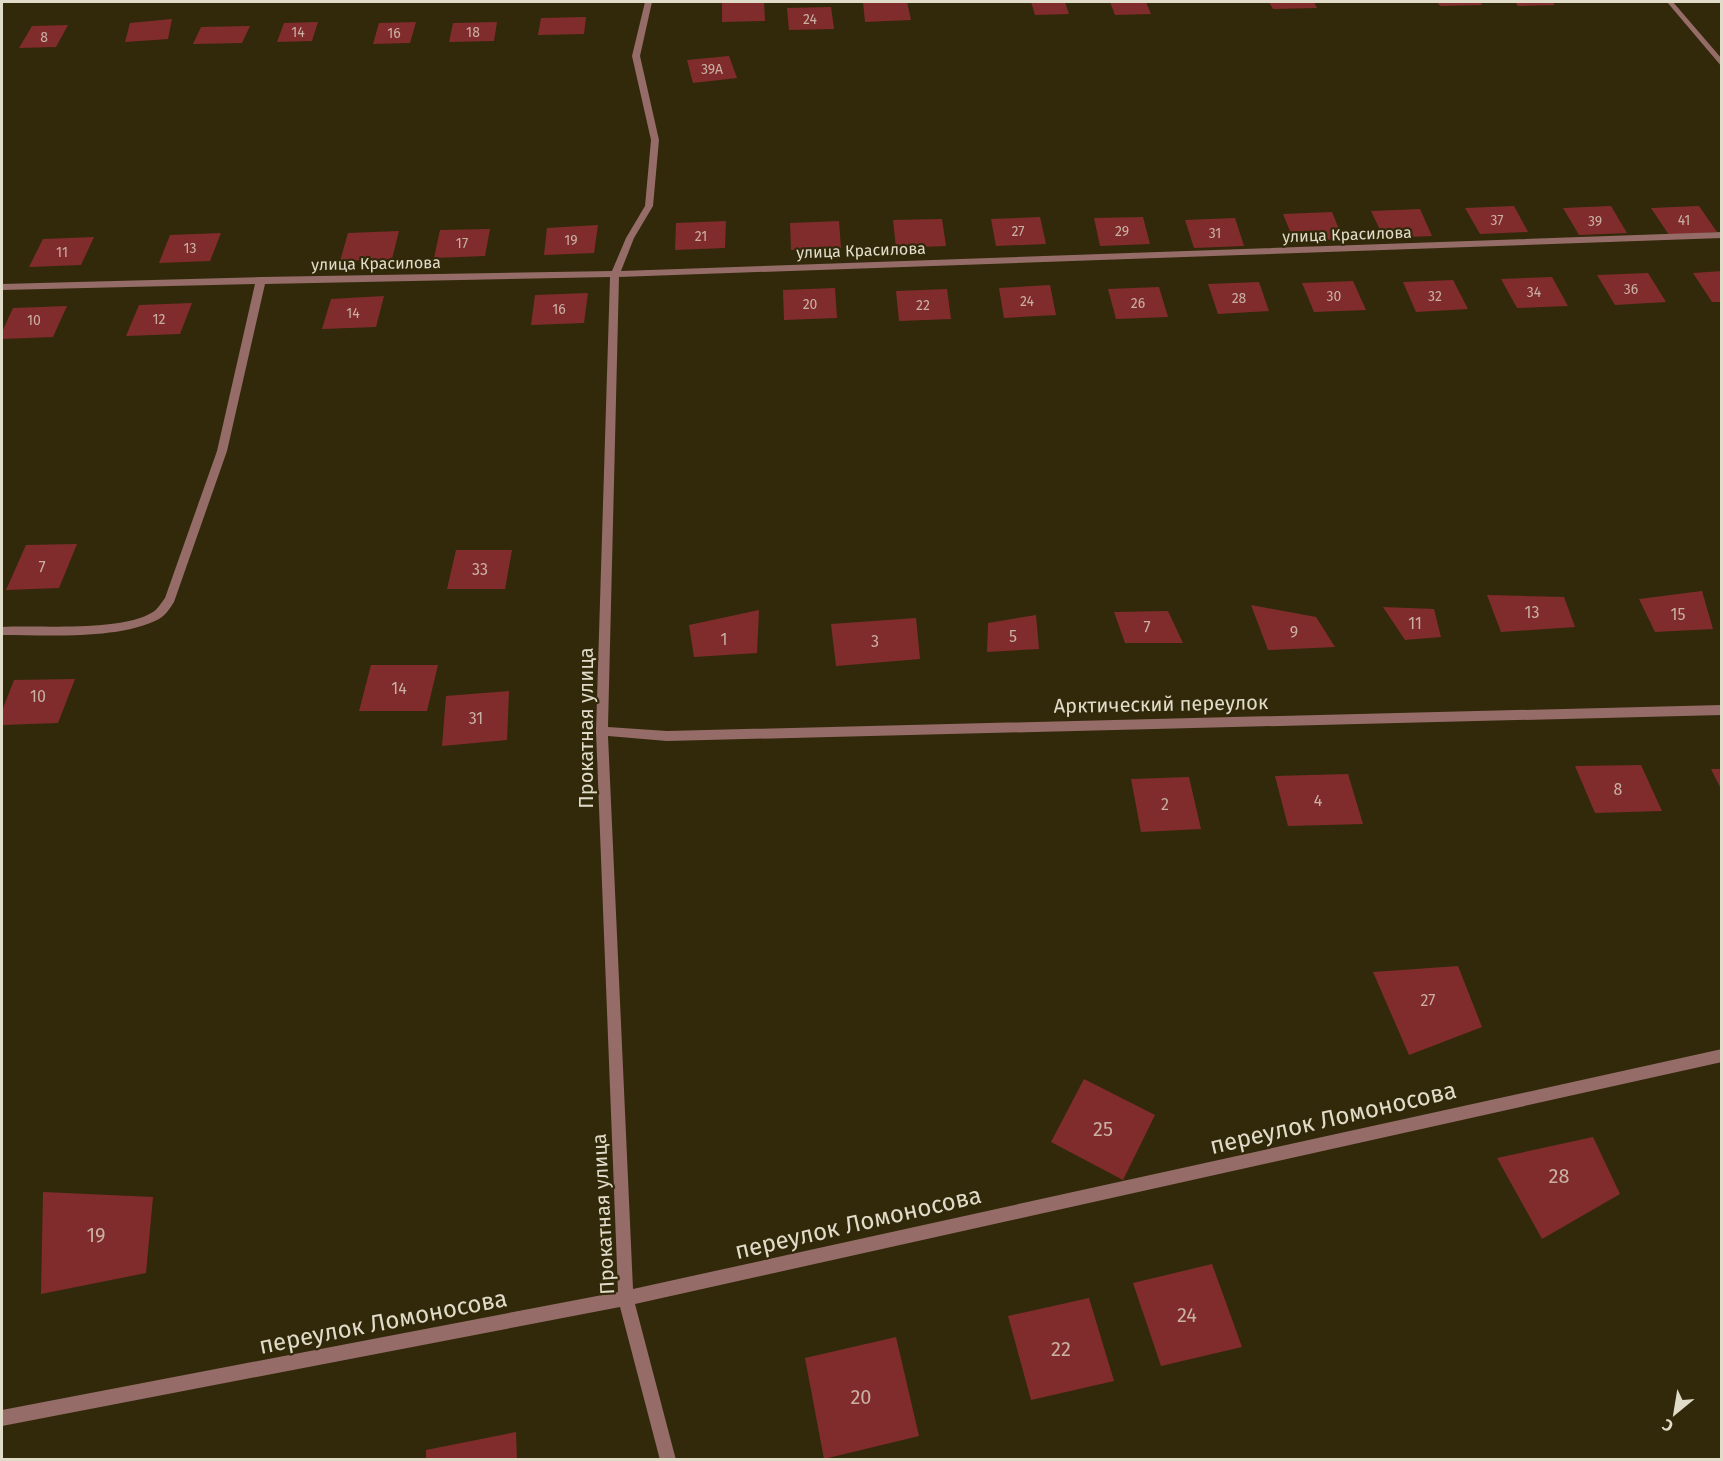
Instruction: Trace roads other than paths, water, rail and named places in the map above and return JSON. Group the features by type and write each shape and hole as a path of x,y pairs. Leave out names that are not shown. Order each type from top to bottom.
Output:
{"street":[{"name":"Прокатная улица","path":"648,2 636,56 655,140 649,206 630,238 615,274 602,731 626,1298 668,1460"},
{"path":"1670,2 1722,65"},
{"name":"улица Красилова","path":"2,287 615,274 1722,235"},
{"path":"2,631 134,624 156,616 170,599 222,451 261,280"},
{"name":"Арктический переулок","path":"602,731 667,736 1722,710"},
{"name":"переулок Ломоносова","path":"2,1418 626,1298 1722,1055"}]}
